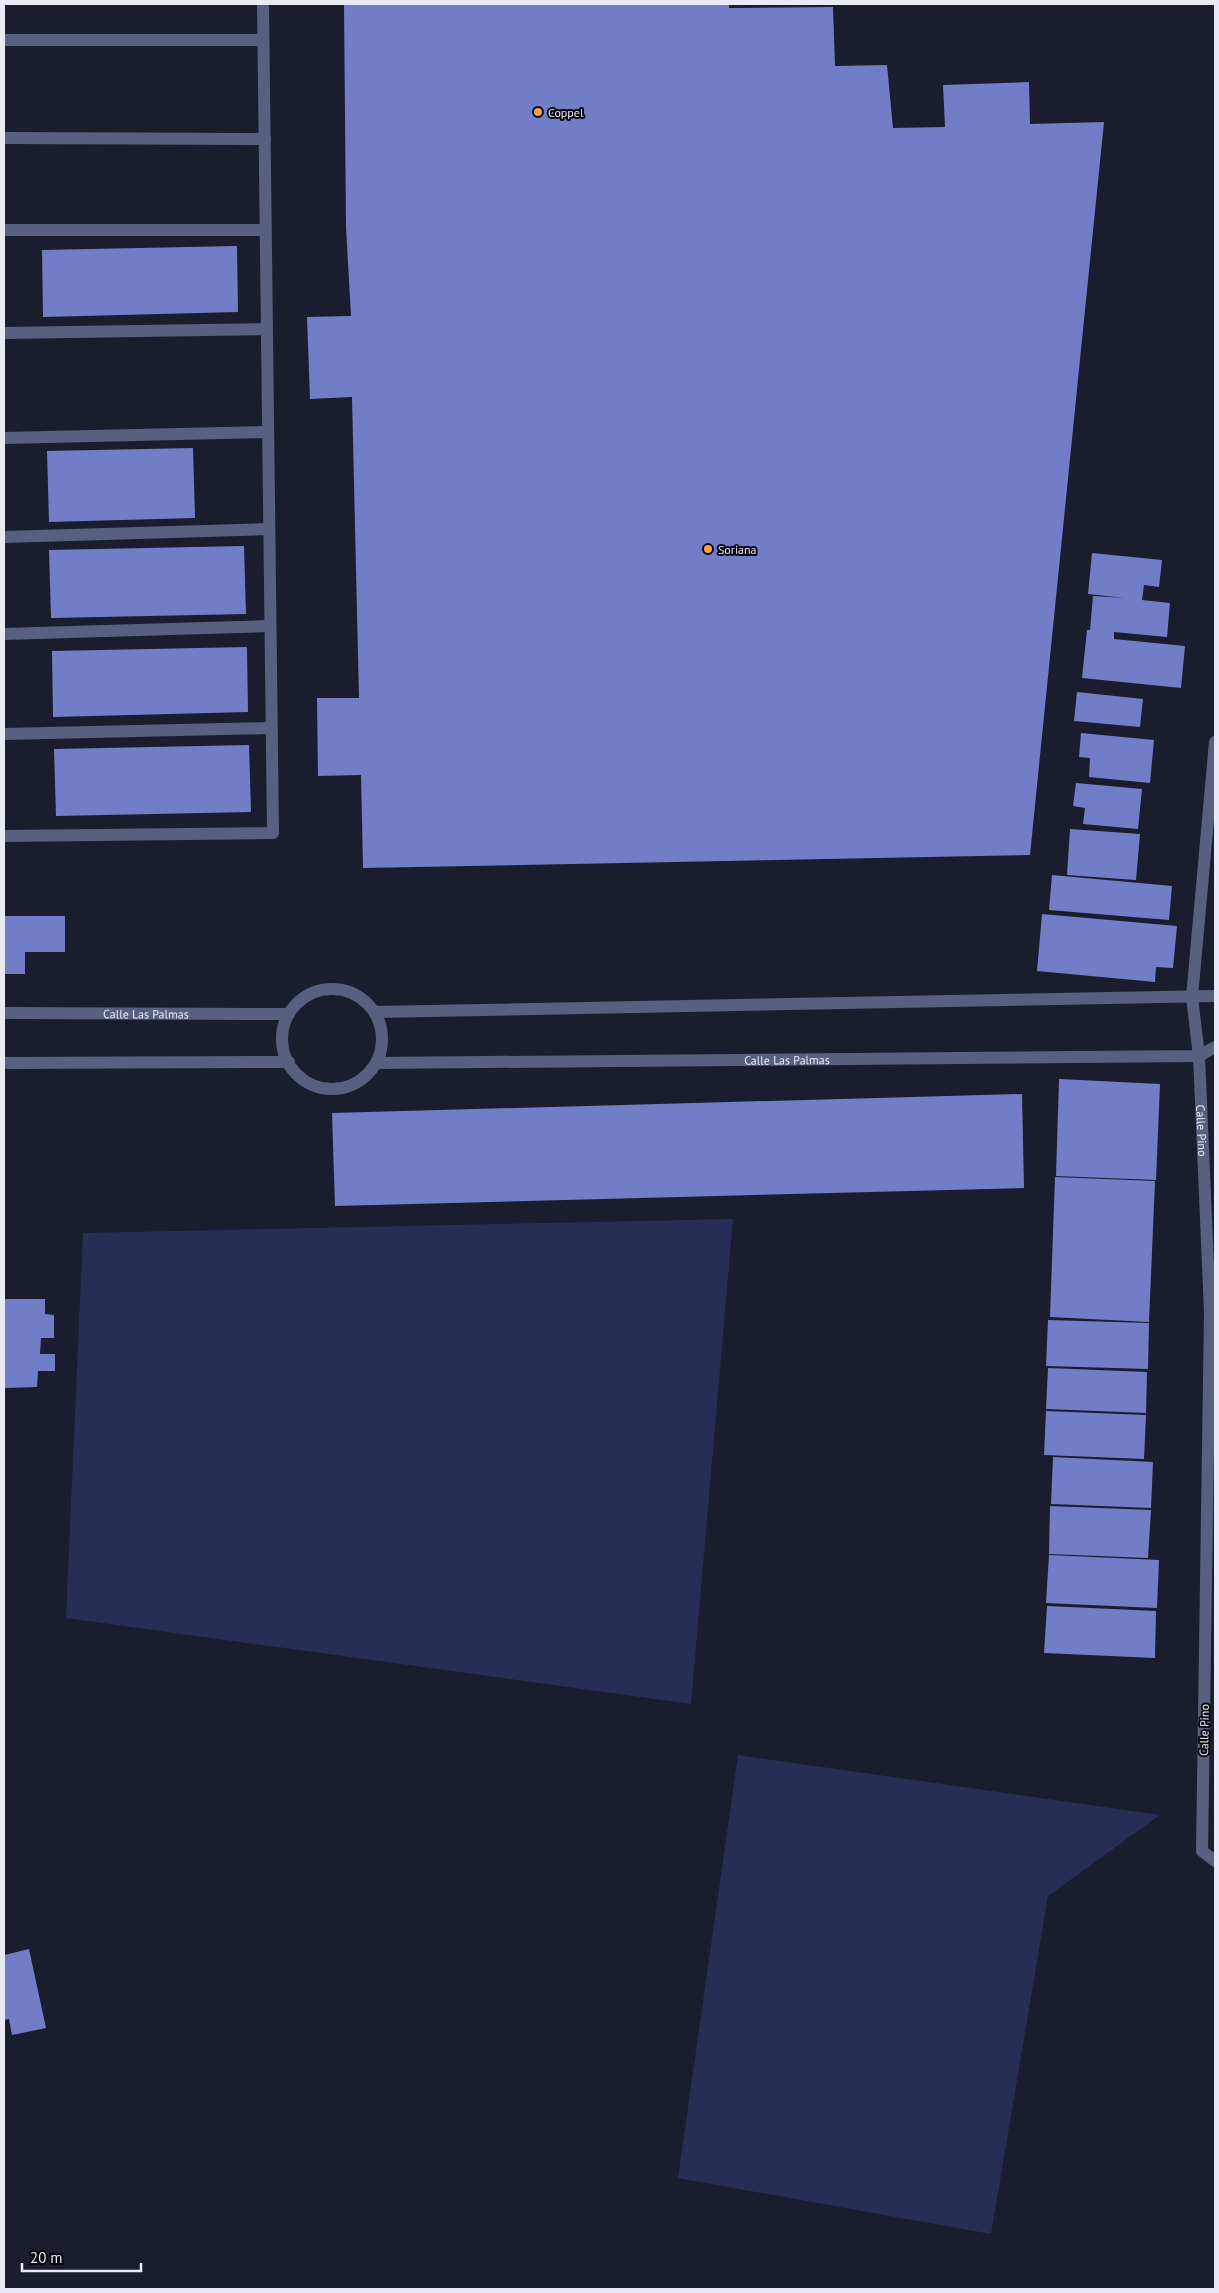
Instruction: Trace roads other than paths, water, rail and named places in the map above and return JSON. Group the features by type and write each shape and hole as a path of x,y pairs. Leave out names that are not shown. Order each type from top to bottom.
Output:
{"street":[{"path":"4,836 273,833 263,4"},
{"path":"4,40 263,40"},
{"path":"4,138 264,139"},
{"path":"4,230 266,230"},
{"path":"4,333 267,330"},
{"path":"4,438 268,432"},
{"path":"4,537 269,530"},
{"path":"4,634 270,626"},
{"path":"4,734 272,728"},
{"name":"Calle Pino","path":"1215,742 1192,997 1200,1056 1212,1312 1210,1584 1202,1851 1215,1861"},
{"path":"332,989 352,993 374,1012 380,1024 382,1037 376,1063 366,1075 354,1084 324,1088 303,1079 289,1062 284,1049 283,1034 290,1014 304,998 317,991 332,989"},
{"path":"374,1012 1215,996"},
{"name":"Calle Las Palmas","path":"4,1012 290,1014"},
{"path":"1200,1056 1215,1047"},
{"name":"Calle Las Palmas","path":"376,1063 1200,1056"},
{"path":"4,1063 289,1062"}],"place":[{"name":"Coppel","path":"538,112"},
{"name":"Soriana","path":"708,549"}]}
